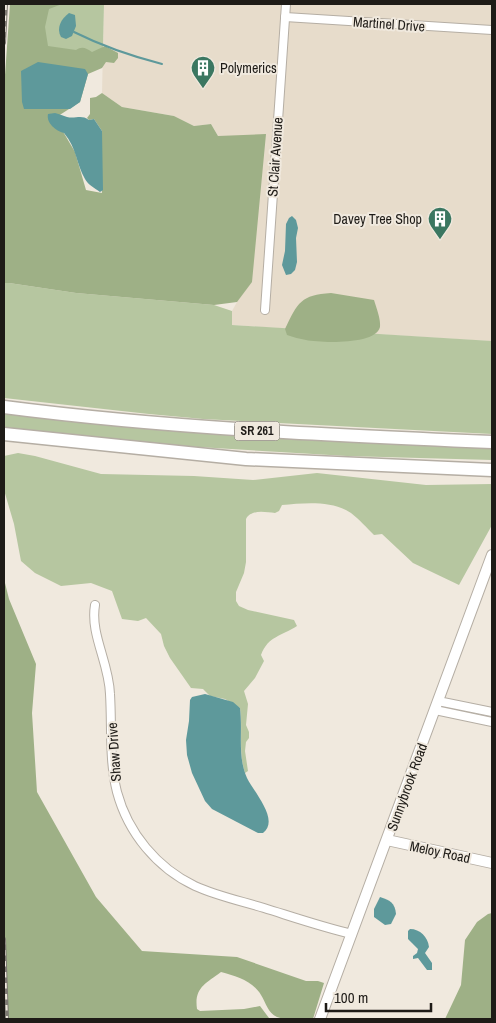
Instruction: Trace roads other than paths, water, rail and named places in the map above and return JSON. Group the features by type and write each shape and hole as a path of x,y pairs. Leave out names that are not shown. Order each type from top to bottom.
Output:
{"main road":[{"name":"SR 261","path":"4,407 214,429 492,442"},
{"name":"SR 261","path":"4,434 246,459 492,470"}],"street":[{"name":"St Clair Avenue","path":"265,310 286,4"},
{"name":"Martinel Drive","path":"285,17 492,30"},
{"name":"Sunnybrook Road","path":"320,1019 492,555"},
{"name":"Shaw Drive","path":"95,605 94,626 105,661 110,686 115,782 125,813 144,846 174,874 196,886 352,934"},
{"path":"436,705 492,712"},
{"path":"436,705 492,722"},
{"name":"Meloy Road","path":"387,840 492,863"}],"water":[{"path":"69,13 75,15 76,26 72,36 66,39 61,37 59,27"},
{"path":"38,62 85,69 88,74 80,102 70,109 24,109 21,71"},
{"path":"55,113 67,117 94,119 102,131 103,190 100,192 85,179 74,150 64,133 50,123 48,114"},
{"path":"292,216 296,220 298,228 296,238 297,262 295,270 291,274 286,275 282,265 285,251 286,224"},
{"path":"205,694 233,702 240,708 241,752 244,770 264,806 269,821 263,833 258,833 212,809 205,801 192,773 187,755 186,740 190,700 192,697"},
{"path":"380,897 389,901 394,907 396,914 391,924 385,925 374,917 374,909"},
{"path":"410,929 420,932 427,940 429,947 425,953 432,963 432,970 427,970 418,958 413,959 418,949 408,939 408,931"}],"waterway":[{"path":"74,32 95,42 162,64"}],"railway":[{"path":"4,43 6,4"},
{"path":"4,939 7,1019"}],"place":[{"name":"Polymerics","path":"203,89"},
{"name":"Davey Tree Shop","path":"440,240"}]}
